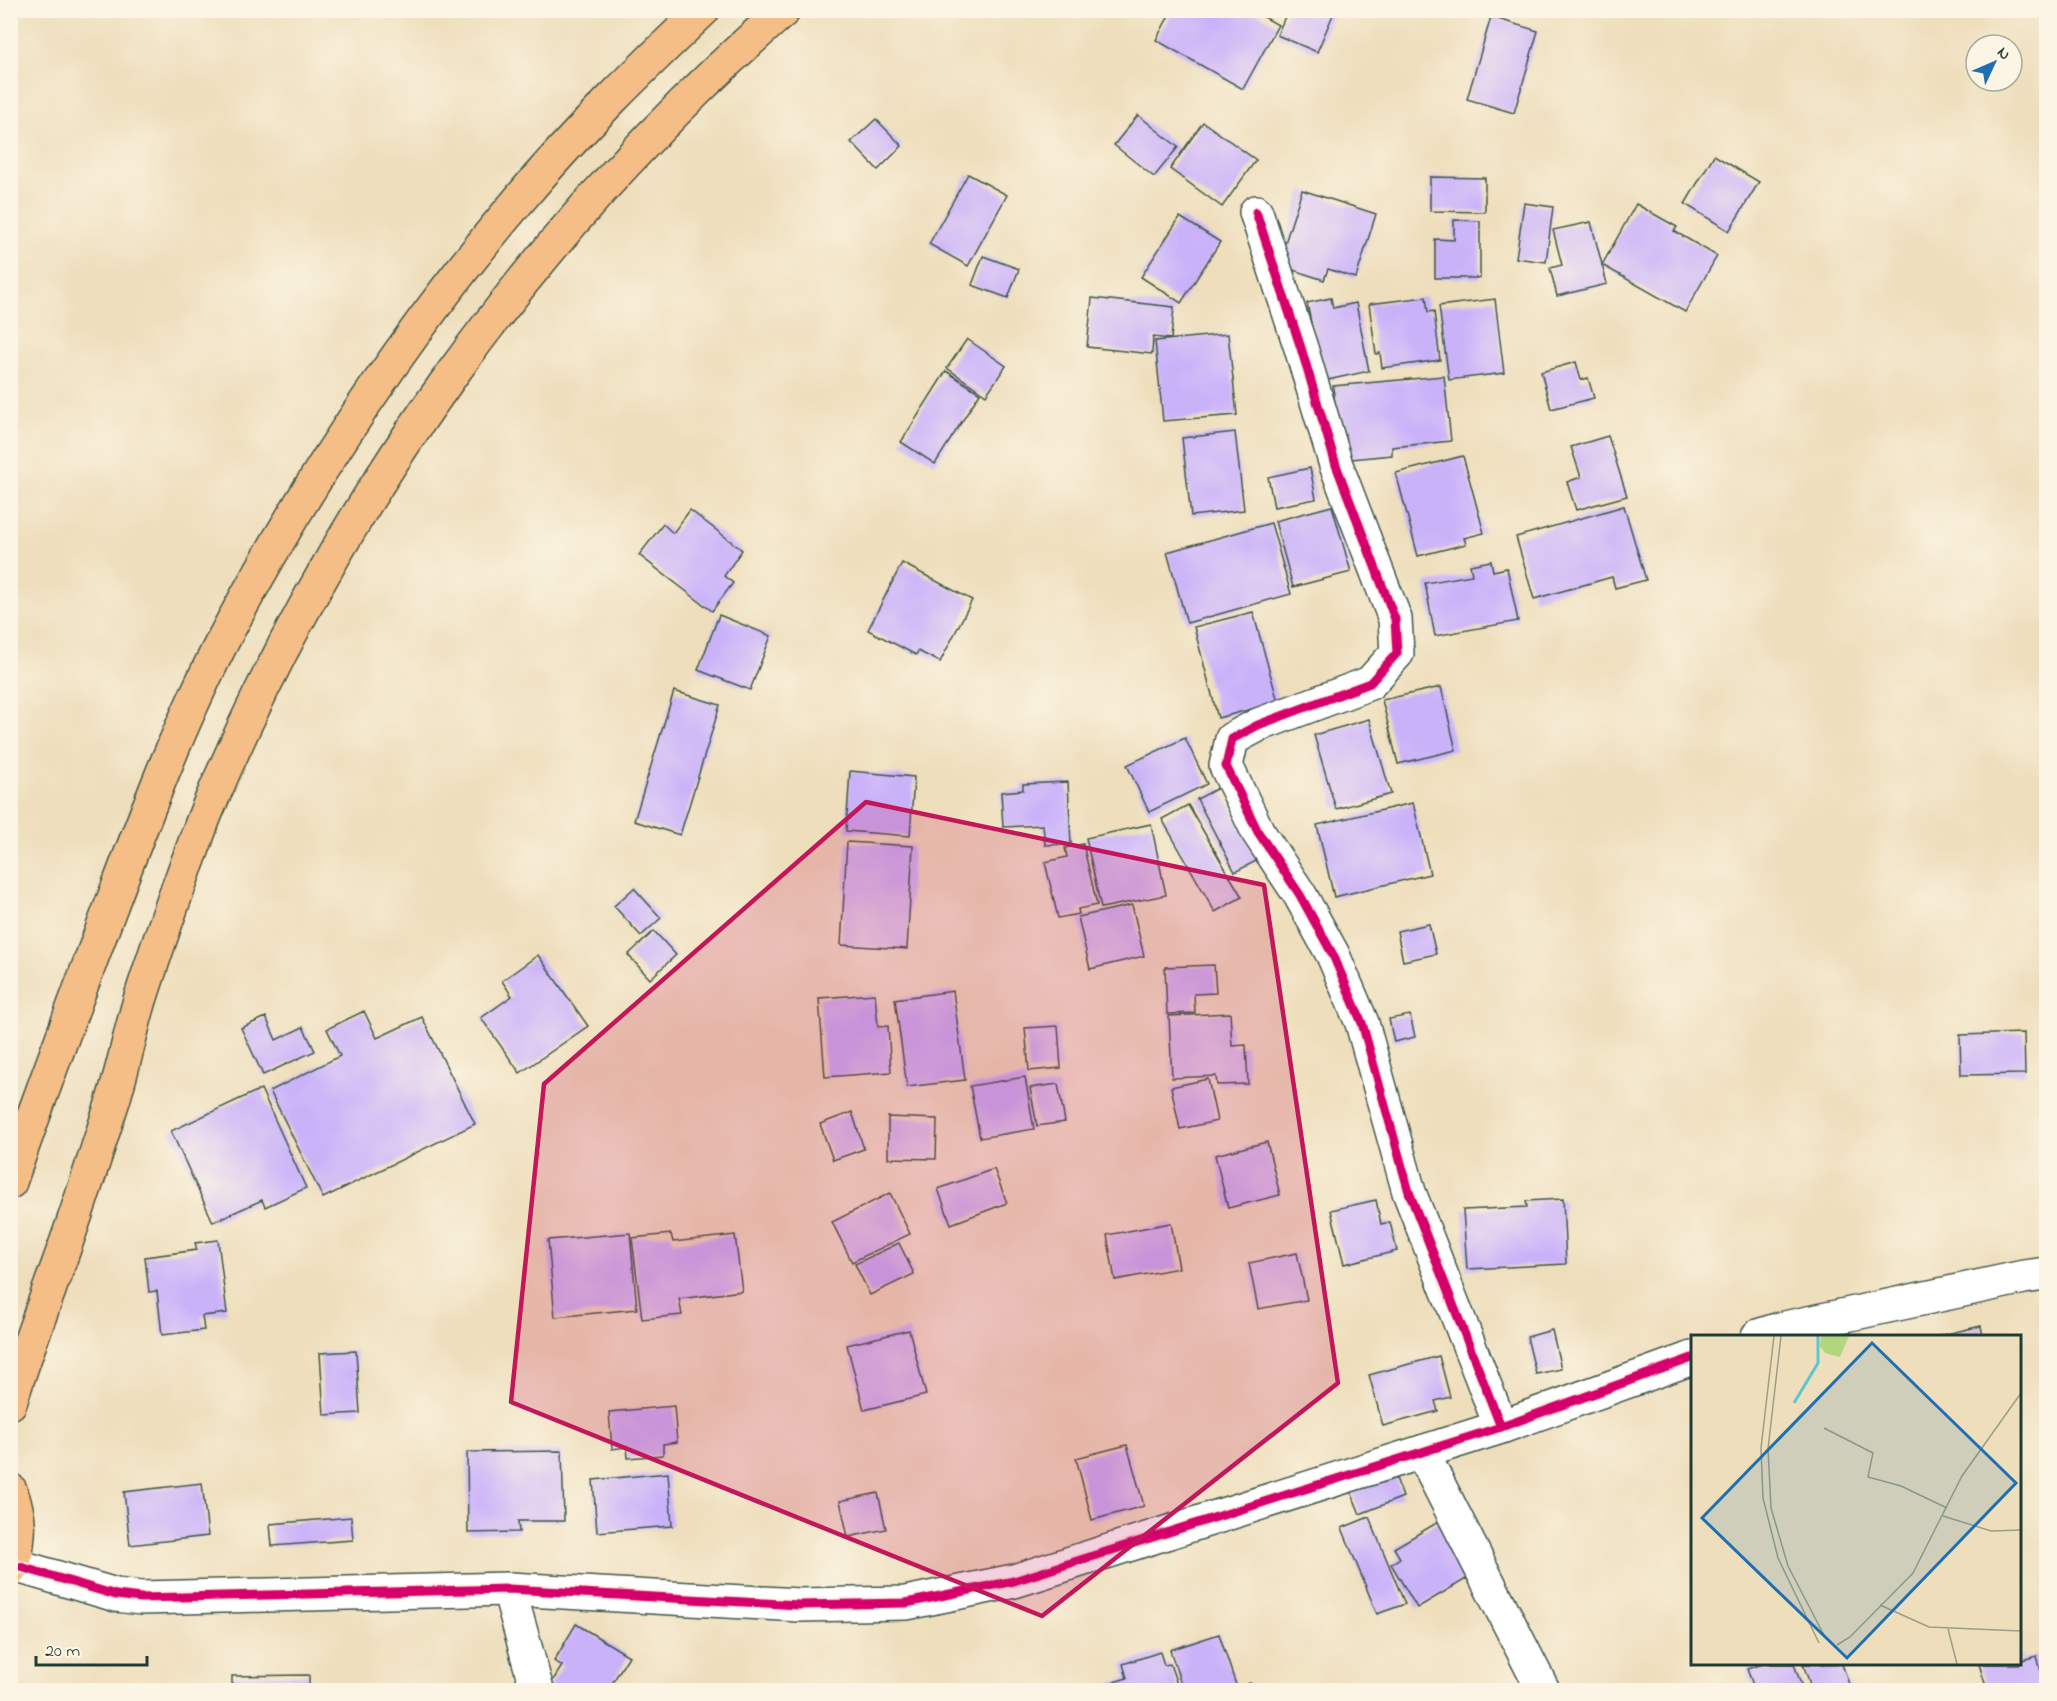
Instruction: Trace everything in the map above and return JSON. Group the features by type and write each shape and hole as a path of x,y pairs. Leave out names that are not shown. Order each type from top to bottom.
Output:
{"main road":[{"path":"10,1182 59,1045 169,758 231,624 267,560 342,437 479,248 571,141 703,10"},
{"path":"10,1403 23,1359 62,1255 114,1100 139,1003 160,938 202,823 271,671 312,592 379,482 461,362 549,249 595,194 666,119 784,10"},
{"path":"10,1490 17,1508 20,1532 12,1567"}],"street":[{"path":"1256,212 1301,348 1336,465 1395,619 1397,653 1370,683 1258,725 1232,739 1226,766 1258,832 1300,895 1333,955 1362,1023 1409,1192 1501,1427"},
{"path":"1762,1335 2046,1274"},
{"path":"12,1567 116,1595 141,1598 509,1589 799,1605 906,1603 1014,1581 1501,1427 1691,1358"},
{"path":"1422,1452 1543,1690"},
{"path":"509,1589 537,1690"}],"highlighted area":[{"path":"866,802 1264,885 1338,1383 1042,1616 511,1402 544,1084"}],"building":[{"path":"1172,10 1252,10 1278,25 1243,89 1156,40"},
{"path":"1288,10 1335,10 1317,52 1277,35"},
{"path":"1491,17 1538,31 1514,113 1467,99"},
{"path":"1138,115 1178,147 1154,177 1114,145"},
{"path":"876,119 902,146 878,170 851,142"},
{"path":"1203,122 1256,160 1222,207 1170,169"},
{"path":"1714,155 1759,182 1729,231 1685,204"},
{"path":"968,174 1007,195 968,266 929,244"},
{"path":"1430,177 1485,178 1485,212 1430,211"},
{"path":"1302,190 1376,214 1356,278 1328,269 1324,280 1278,265"},
{"path":"1524,203 1553,207 1546,262 1516,258"},
{"path":"1636,204 1677,227 1674,231 1717,256 1685,312 1602,265"},
{"path":"1180,217 1220,242 1181,303 1141,277"},
{"path":"1454,220 1480,221 1480,278 1435,278 1435,239 1454,240"},
{"path":"1591,222 1607,284 1557,296 1550,268 1562,265 1553,230"},
{"path":"983,256 1019,269 1008,298 972,285"},
{"path":"1426,297 1428,312 1434,311 1440,360 1382,368 1380,353 1376,354 1369,304"},
{"path":"1092,298 1174,307 1171,339 1153,337 1152,354 1087,347"},
{"path":"1331,298 1333,308 1356,303 1369,371 1323,381 1307,303"},
{"path":"1495,299 1504,373 1449,380 1439,306"},
{"path":"1228,334 1237,415 1163,421 1155,341"},
{"path":"967,339 1006,366 986,395 947,368"},
{"path":"1576,362 1581,380 1588,378 1594,398 1551,409 1541,372"},
{"path":"946,371 980,393 935,464 901,442"},
{"path":"1444,376 1451,441 1392,447 1392,455 1341,460 1333,386"},
{"path":"1235,432 1244,510 1191,516 1182,438"},
{"path":"1608,436 1627,496 1576,510 1567,482 1581,477 1571,447"},
{"path":"1463,456 1484,533 1464,538 1466,544 1418,556 1396,473"},
{"path":"1310,468 1316,499 1274,507 1268,477"},
{"path":"1332,506 1351,572 1293,587 1275,521"},
{"path":"1624,506 1646,580 1615,588 1612,577 1534,599 1516,537"},
{"path":"690,510 742,550 724,576 733,583 712,611 639,555 663,524 673,533"},
{"path":"1271,523 1291,594 1187,623 1167,552"},
{"path":"1491,561 1493,571 1507,568 1518,621 1435,636 1425,583 1472,575 1470,565"},
{"path":"902,563 972,600 940,662 918,651 916,655 868,630"},
{"path":"1253,612 1278,702 1218,718 1194,627"},
{"path":"719,615 771,636 750,690 698,670"},
{"path":"1441,687 1456,750 1398,764 1382,700"},
{"path":"674,691 720,705 680,835 634,821"},
{"path":"1369,719 1391,794 1336,809 1314,735"},
{"path":"1185,738 1207,784 1149,812 1127,765"},
{"path":"850,771 914,777 910,836 846,831"},
{"path":"1068,782 1071,844 1045,845 1043,825 1003,827 1001,792 1023,790 1023,784"},
{"path":"1220,787 1258,860 1235,872 1197,799"},
{"path":"1413,803 1430,874 1334,897 1317,825"},
{"path":"1188,805 1242,897 1215,912 1162,819"},
{"path":"1151,824 1166,895 1101,908 1086,838"},
{"path":"847,842 913,846 907,949 841,945"},
{"path":"1083,844 1097,905 1078,909 1079,914 1058,918 1045,862 1067,857 1065,848"},
{"path":"634,888 661,918 641,936 614,906"},
{"path":"1132,905 1144,956 1090,969 1078,917"},
{"path":"1429,924 1436,954 1403,961 1397,931"},
{"path":"654,931 676,955 650,979 628,955"},
{"path":"538,955 588,1026 520,1073 481,1018 512,996 502,981"},
{"path":"1214,965 1216,993 1194,994 1195,1013 1167,1014 1165,967"},
{"path":"953,991 965,1080 907,1087 895,999"},
{"path":"875,994 878,1027 888,1026 891,1072 825,1077 819,998"},
{"path":"364,1011 377,1038 422,1017 475,1124 323,1198 270,1091 340,1056 327,1029"},
{"path":"1230,1013 1232,1046 1246,1045 1248,1084 1217,1085 1216,1076 1172,1078 1169,1016"},
{"path":"1410,1015 1415,1037 1394,1042 1389,1019"},
{"path":"266,1017 276,1040 303,1027 315,1051 263,1075 241,1028"},
{"path":"1058,1026 1061,1068 1029,1071 1025,1028"},
{"path":"2024,1033 2025,1074 1961,1075 1960,1035"},
{"path":"1025,1077 1034,1129 980,1138 970,1086"},
{"path":"1208,1079 1217,1121 1180,1129 1171,1087"},
{"path":"1058,1084 1065,1122 1037,1126 1030,1088"},
{"path":"261,1089 306,1188 265,1207 262,1200 213,1222 171,1131"},
{"path":"852,1112 864,1149 833,1160 820,1124"},
{"path":"888,1117 937,1119 936,1159 888,1158"},
{"path":"1267,1142 1280,1195 1228,1208 1215,1155"},
{"path":"994,1169 1007,1203 951,1224 938,1189"},
{"path":"890,1193 910,1234 852,1262 832,1222"},
{"path":"1563,1199 1566,1264 1467,1269 1463,1210 1527,1207 1526,1201"},
{"path":"1376,1200 1381,1224 1390,1222 1397,1251 1344,1264 1331,1210"},
{"path":"1171,1223 1179,1268 1115,1280 1107,1235"},
{"path":"630,1233 637,1309 555,1317 548,1240"},
{"path":"671,1234 673,1242 735,1235 742,1291 679,1299 682,1315 642,1319 632,1238"},
{"path":"218,1240 227,1313 202,1316 204,1330 162,1335 157,1291 149,1292 145,1257 197,1250 195,1243"},
{"path":"899,1243 914,1274 870,1295 855,1264"},
{"path":"1297,1253 1307,1300 1258,1309 1249,1263"},
{"path":"1981,1326 1983,1335 1942,1335"},
{"path":"909,1330 926,1395 864,1410 847,1345"},
{"path":"1552,1330 1561,1369 1536,1374 1527,1337"},
{"path":"356,1351 360,1413 324,1415 320,1353"},
{"path":"1439,1356 1450,1397 1435,1401 1438,1411 1383,1426 1369,1375"},
{"path":"674,1406 677,1442 663,1444 663,1455 628,1458 627,1447 612,1449 609,1412"},
{"path":"1127,1445 1144,1506 1092,1520 1076,1458"},
{"path":"562,1451 564,1521 518,1521 519,1532 468,1533 467,1452"},
{"path":"1393,1470 1403,1497 1360,1514 1349,1487"},
{"path":"668,1473 672,1526 597,1532 593,1480"},
{"path":"202,1483 208,1536 130,1545 124,1492"},
{"path":"878,1493 886,1529 848,1537 840,1501"},
{"path":"351,1517 353,1540 272,1546 270,1524"},
{"path":"1369,1517 1405,1604 1377,1614 1342,1528"},
{"path":"1445,1518 1478,1572 1417,1608 1391,1564 1400,1558 1394,1548"},
{"path":"576,1624 629,1656 608,1690 547,1690 562,1666 554,1661"},
{"path":"1219,1634 1237,1688 1250,1683 1253,1690 1183,1690 1170,1650"},
{"path":"1160,1652 1164,1665 1170,1664 1179,1690 1091,1690 1127,1678 1123,1664"},
{"path":"2021,1656 2022,1660 2037,1656 2046,1690 1987,1690 1979,1665 2021,1665"},
{"path":"1760,1665 1794,1665 1803,1690 1755,1690 1747,1669"},
{"path":"1803,1665 1842,1665 1851,1690 1812,1690"},
{"path":"309,1675 309,1690 232,1690 232,1676"}],"cycle path":[{"path":"1256,212 1301,348 1336,465 1395,619 1397,653 1370,683 1258,725 1232,739 1226,766 1258,832 1300,895 1333,955 1362,1023 1409,1192 1501,1427"},
{"path":"14,1565 116,1595 141,1598 509,1589 799,1605 906,1603 1014,1581 1501,1427 1691,1358"}]}
